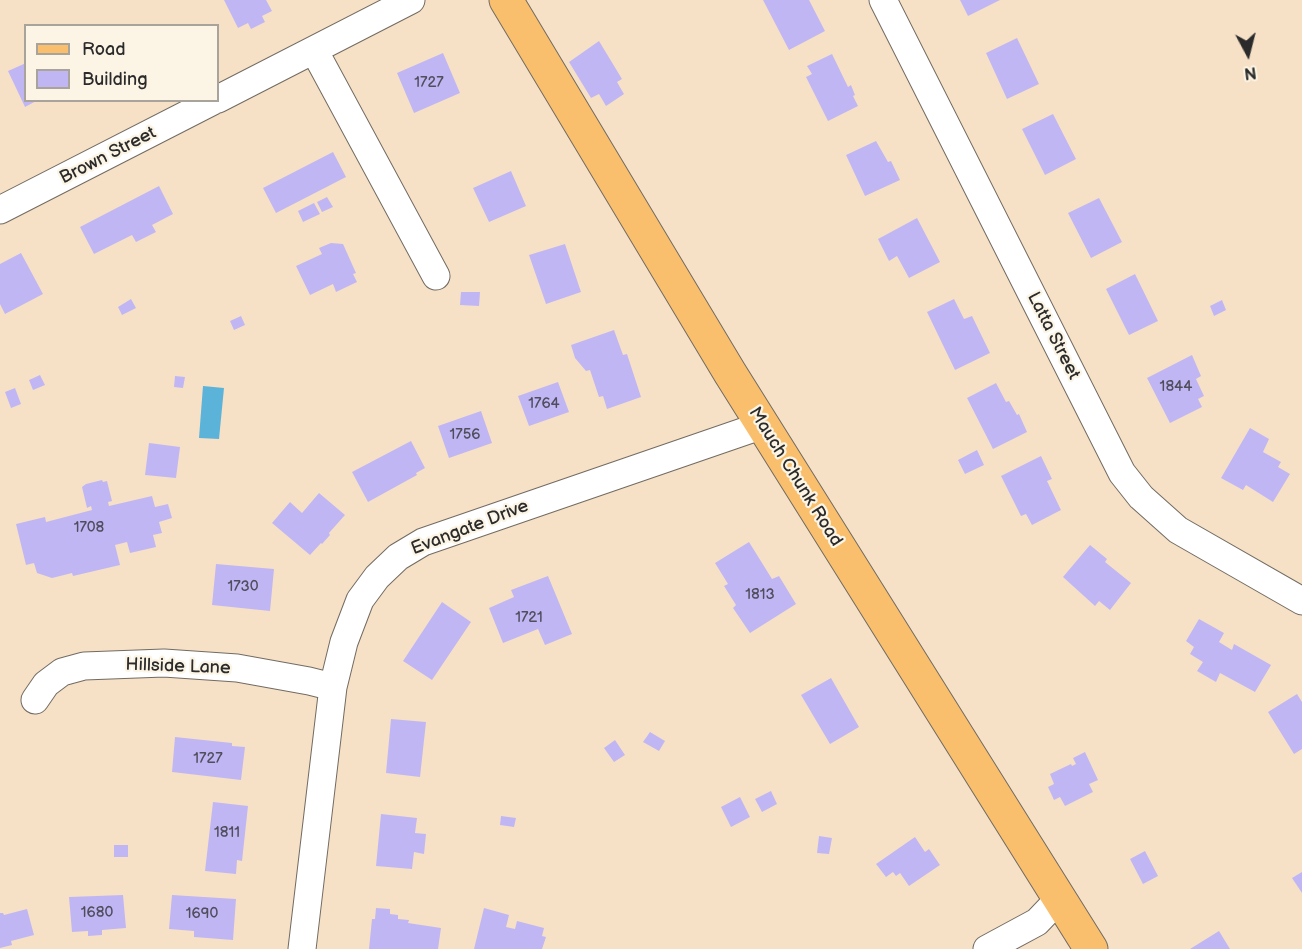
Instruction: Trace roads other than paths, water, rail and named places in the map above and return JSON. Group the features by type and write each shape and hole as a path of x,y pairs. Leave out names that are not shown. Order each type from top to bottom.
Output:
{"main road":[{"name":"Mauch Chunk Road","path":"506,0 618,190 1091,949"}],"street":[{"name":"Brown Street","path":"219,98 411,0"},
{"name":"Latta Street","path":"883,0 1122,473 1141,497 1178,530 1302,601"},
{"path":"314,50 436,276"},
{"name":"Brown Street","path":"0,210 212,102"},
{"name":"Evangate Drive","path":"302,949 333,687 344,642 360,600 377,577 406,552 423,542 763,425"},
{"name":"Hillside Lane","path":"35,699 46,684 62,672 84,666 164,663 237,668 333,687"},
{"path":"987,949 1037,922 1059,899"}],"water":[{"path":"203,386 224,388 219,439 199,438"}]}
